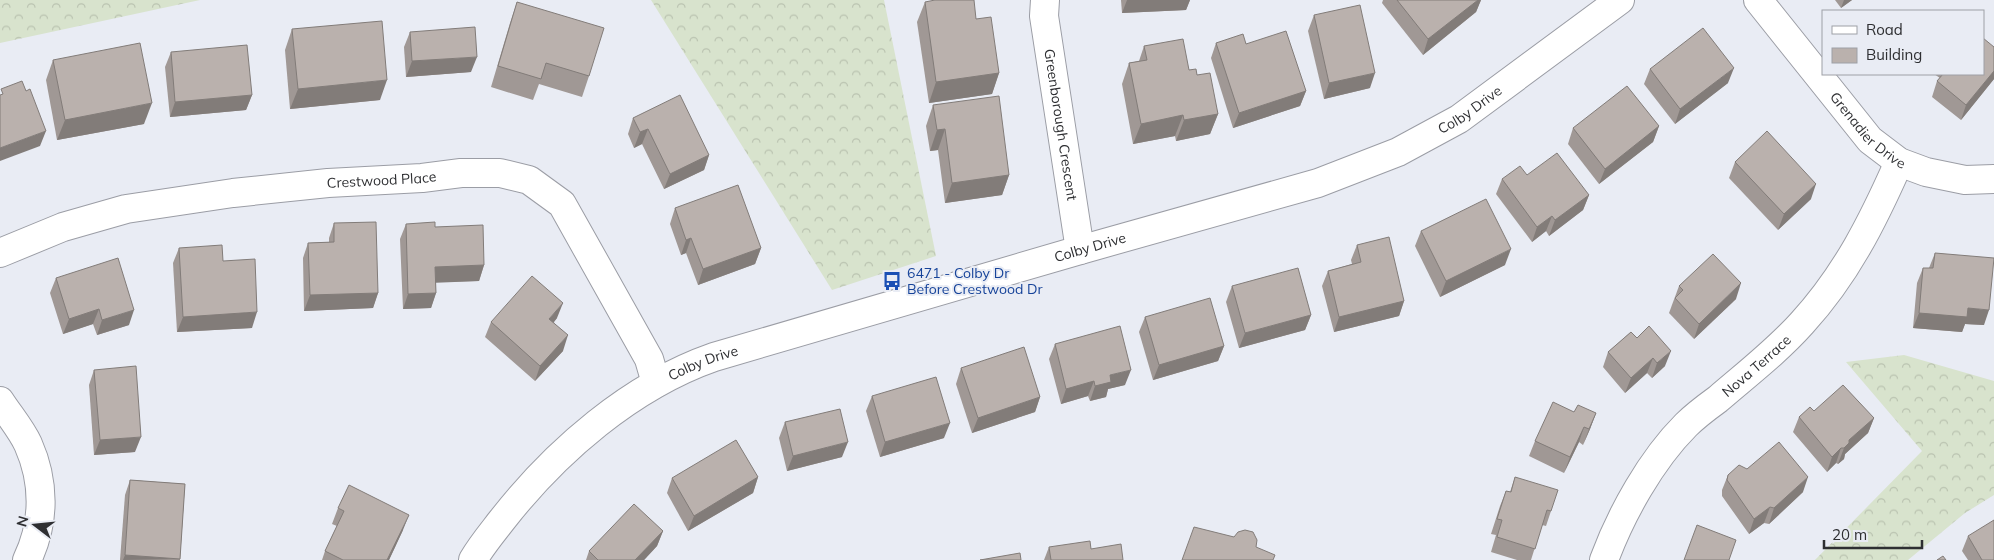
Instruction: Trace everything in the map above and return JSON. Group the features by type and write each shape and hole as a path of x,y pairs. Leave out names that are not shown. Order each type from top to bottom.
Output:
{"street":[{"name":"Greenborough Crescent","path":"1045,0 1044,16 1080,250"},
{"name":"Colby Drive","path":"473,560 528,487 546,469 583,436 656,383 714,357 1080,250 1318,183 1398,152 1458,119 1620,0"},
{"name":"Grenadier Drive","path":"1758,0 1870,140 1899,162 1926,172 1964,180 1994,179"},
{"name":"Nova Terrace","path":"1604,560 1612,539 1652,466 1680,432 1767,358 1803,322 1839,276 1872,223 1899,162"},
{"name":"Crestwood Place","path":"0,253 63,227 126,209 233,193 328,183 500,173 529,180 562,204 649,360 656,383"},
{"path":"0,401 27,442 38,468 41,516 35,542 27,560"}],"green space":[{"path":"0,0 200,0 0,43"},
{"path":"651,0 884,0 936,256 832,290"},
{"path":"1904,355 1994,381 1994,495 1965,513 1908,560 1815,560 1922,451 1846,362"}],"building":[{"path":"935,0 974,0 976,19 991,17 999,73 936,82 925,2"},
{"path":"1397,0 1478,0 1428,39"},
{"path":"517,2 604,28 589,76 546,63 541,79 498,66"},
{"path":"1360,5 1375,73 1329,83 1314,15"},
{"path":"382,21 387,80 298,89 292,29"},
{"path":"475,27 477,57 412,61 410,32"},
{"path":"1703,28 1734,68 1680,109 1650,69"},
{"path":"1286,31 1306,91 1239,113 1216,43 1243,34 1246,44"},
{"path":"1183,39 1189,70 1196,69 1197,75 1210,73 1218,114 1184,120 1183,115 1141,124 1129,63 1147,60 1144,46"},
{"path":"1984,39 1994,47 1994,71 1966,105 1937,81 1942,75 1984,75"},
{"path":"140,43 152,103 65,120 53,60"},
{"path":"247,45 252,95 175,102 171,52"},
{"path":"22,81 26,91 30,89 46,131 0,148 0,95 3,94 1,89"},
{"path":"1627,86 1659,126 1605,169 1573,128"},
{"path":"680,95 709,155 670,174 648,129 640,132 633,118"},
{"path":"999,96 1009,175 952,183 945,129 937,130 933,105"},
{"path":"1767,131 1816,184 1784,214 1735,162"},
{"path":"1557,153 1589,195 1555,220 1552,216 1537,227 1502,179 1520,166 1527,175"},
{"path":"738,185 761,248 703,269 691,238 686,240 675,208"},
{"path":"1486,199 1511,249 1446,281 1421,231"},
{"path":"376,222 378,293 310,295 308,243 334,242 334,223"},
{"path":"435,222 435,227 483,225 484,265 435,267 436,293 408,294 406,224"},
{"path":"1389,237 1404,301 1339,317 1328,271 1361,262 1357,245"},
{"path":"222,245 223,261 255,259 257,312 183,317 179,248"},
{"path":"1935,253 1994,258 1989,310 1968,308 1967,317 1919,313 1923,268 1933,268"},
{"path":"1713,254 1741,283 1699,324 1675,298 1683,290 1679,286"},
{"path":"118,258 134,310 102,320 99,309 69,319 56,278"},
{"path":"1298,268 1311,315 1245,333 1232,286"},
{"path":"532,276 563,303 549,319 568,335 540,366 491,322"},
{"path":"1210,298 1224,346 1159,365 1145,317"},
{"path":"1120,326 1131,370 1110,375 1111,382 1095,386 1094,381 1066,389 1055,344"},
{"path":"1649,326 1671,351 1657,363 1653,358 1631,378 1608,352 1631,332 1637,338"},
{"path":"1024,347 1040,397 978,418 961,368"},
{"path":"136,366 141,437 100,440 94,370"},
{"path":"936,377 950,423 885,442 872,396"},
{"path":"1843,385 1874,418 1849,440 1849,443 1844,448 1841,448 1832,457 1799,417 1810,407 1814,411"},
{"path":"1553,402 1574,412 1578,405 1596,413 1589,429 1584,427 1570,457 1535,441"},
{"path":"840,409 848,442 793,456 785,422"},
{"path":"736,440 758,477 694,516 672,478"},
{"path":"1779,442 1808,477 1774,508 1770,507 1754,519 1727,480 1728,475 1739,465 1747,469"},
{"path":"1515,477 1558,490 1551,511 1547,510 1535,549 1497,537 1502,520 1497,519 1506,491 1511,492"},
{"path":"130,480 185,484 180,559 125,555"},
{"path":"349,485 409,515 387,560 343,560 325,551 344,511 338,508"},
{"path":"634,504 663,531 635,560 598,560 589,551"},
{"path":"1994,520 1994,560 1982,560 1968,536"},
{"path":"1697,525 1736,540 1729,560 1684,560"},
{"path":"1194,527 1234,537 1238,532 1245,530 1253,532 1257,540 1256,547 1275,555 1273,560 1182,560"},
{"path":"1090,541 1091,549 1121,544 1123,560 1051,560 1049,547"},
{"path":"1020,553 1021,560 980,560"},
{"path":"1943,556 1946,560 1937,560"}],"place":[{"name":"6471 - Colby Dr Before Crestwood Dr","path":"892,281"}]}
